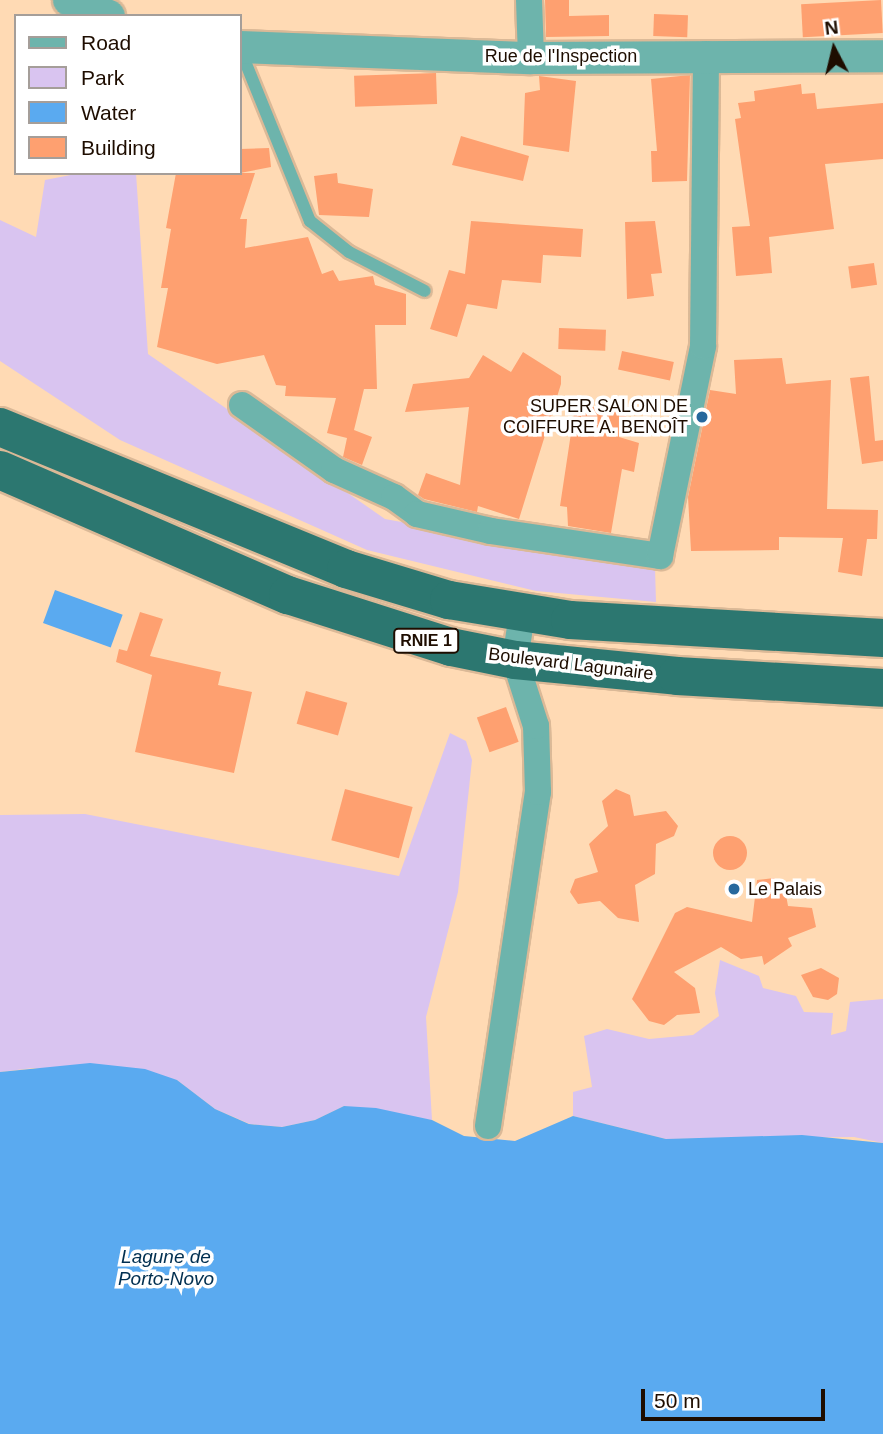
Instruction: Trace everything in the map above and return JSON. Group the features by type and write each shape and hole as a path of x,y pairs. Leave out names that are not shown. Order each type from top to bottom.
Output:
{"highway":[{"name":"RNIE 1","path":"0,427 346,569 403,588 522,614 883,638"},
{"name":"Boulevard Lagunaire","path":"0,470 339,614 515,660 883,688"}],"street":[{"path":"69,0 104,14"},
{"path":"529,0 531,58"},
{"name":"Rue de l'Inspection","path":"242,48 531,58 706,54 883,56"},
{"path":"242,405 334,470 394,497 417,514 491,531 660,556 703,345 706,54"},
{"path":"488,1126 539,764 530,697 515,660 522,614"}],"lane":[{"path":"242,53 310,221 349,252 425,291"}],"green space":[{"path":"71,175 136,175 148,354 385,519 655,568 656,602 536,591 367,550 120,440 0,361 0,220 36,237 45,180"},
{"path":"450,733 466,741 472,760 458,892 426,1017 432,1120 344,1106 315,1120 282,1127 250,1124 215,1109 177,1080 33,1068 0,1072 0,815 85,814 399,876"},
{"path":"720,960 759,976 763,988 796,996 804,1012 833,1013 831,1035 846,1031 850,1002 883,999 883,1143 854,1137 666,1139 573,1116 573,1092 592,1087 584,1036 607,1029 649,1039 693,1035 719,1016 715,993"}],"water":[{"path":"55,590 123,615 111,648 43,623"},
{"name":"Lagune de Porto-Novo","path":"90,1063 145,1069 177,1080 215,1109 249,1124 282,1127 315,1120 344,1106 376,1108 432,1120 464,1136 515,1141 573,1116 666,1139 802,1135 883,1143 883,1434 0,1434 0,1072"}],"building":[{"path":"545,0 569,0 569,16 609,15 609,36 546,37"},
{"path":"881,0 883,33 803,37 801,4"},
{"path":"654,14 688,15 687,37 653,36"},
{"path":"436,73 437,104 355,107 354,76"},
{"path":"690,75 687,181 652,182 651,151 657,151 651,79"},
{"path":"539,76 576,81 569,152 523,145 525,93 540,90"},
{"path":"801,84 802,94 815,93 817,109 883,103 883,159 825,164 834,229 769,237 772,273 736,276 732,227 750,226 735,119 741,118 738,103 755,101 754,91"},
{"path":"461,136 529,156 523,181 452,165"},
{"path":"269,148 271,167 242,173 242,149"},
{"path":"255,173 240,219 247,219 245,248 308,237 322,274 333,270 339,281 373,276 375,285 406,294 406,325 375,325 377,389 364,389 354,430 372,437 362,465 343,457 347,438 327,433 336,398 285,396 286,386 276,385 264,355 217,364 157,347 168,288 161,288 171,229 166,228 176,175"},
{"path":"337,173 338,183 373,189 369,217 319,215 314,176"},
{"path":"471,221 583,229 581,257 543,255 541,283 502,280 497,309 467,304 457,337 430,329 449,270 465,274"},
{"path":"655,221 662,273 651,274 654,296 627,299 625,222"},
{"path":"874,263 877,285 851,288 848,267"},
{"path":"559,328 606,330 605,351 558,349"},
{"path":"622,351 674,362 670,381 618,370"},
{"path":"523,352 561,376 561,384 519,519 478,506 477,512 424,499 418,495 426,473 460,485 469,407 405,412 413,384 469,378 483,355 511,372"},
{"path":"782,358 786,384 831,380 827,509 878,510 877,539 867,539 862,576 838,572 843,538 779,537 779,550 691,551 688,497 710,390 736,394 734,360"},
{"path":"869,376 875,441 883,440 883,461 862,464 850,378"},
{"path":"576,400 596,408 598,402 629,418 619,437 639,443 634,472 622,469 611,533 568,526 567,507 560,506"},
{"path":"140,612 163,619 150,656 221,672 218,685 252,692 234,773 135,752 152,675 116,662 119,649 127,651"},
{"path":"306,691 347,703 338,736 297,724"},
{"path":"506,707 519,742 490,752 477,718"},
{"path":"345,789 413,807 399,858 331,840"},
{"path":"616,789 630,795 634,816 666,811 678,826 674,836 656,844 655,874 635,885 639,922 618,918 600,901 578,904 570,892 575,879 598,872 589,844 608,826 602,801"},
{"path":"730,836 742,841 747,853 742,865 730,870 718,865 713,853 718,841"},
{"path":"774,878 785,889 788,906 812,908 816,927 788,938 792,946 764,965 762,956 741,959 721,947 674,972 695,988 700,1013 677,1015 664,1025 649,1021 632,999 675,913 687,907 752,922 757,880"},
{"path":"821,968 839,978 837,994 828,1000 813,997 801,975"}],"place":[{"name":"SUPER SALON DE COIFFURE A. BENOÎT","path":"702,417"},
{"name":"Le Palais","path":"734,889"}]}
